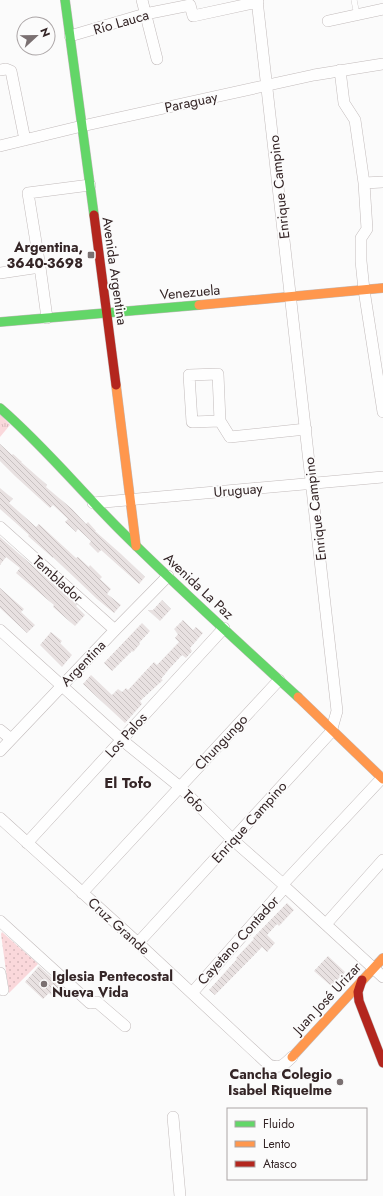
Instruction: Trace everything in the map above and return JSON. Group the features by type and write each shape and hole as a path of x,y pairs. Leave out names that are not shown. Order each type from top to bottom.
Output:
{"street":[{"name":"Avenida Argentina","path":"65,0 107,313 136,546"},
{"path":"142,0 157,59"},
{"name":"Río Lauca","path":"70,36 146,14 190,5 193,16 257,1"},
{"name":"Enrique Campino","path":"138,943 331,732 337,711 268,86 257,1"},
{"path":"328,21 383,9"},
{"name":"Paraguay","path":"0,146 82,126 340,70 383,64"},
{"path":"0,70 6,69 10,71 25,140"},
{"path":"340,70 344,103 355,120 364,183 367,229 361,238 361,261 364,290 381,384 383,412"},
{"path":"364,183 383,182"},
{"path":"47,318 28,193 90,186"},
{"path":"0,273 40,266"},
{"name":"Venezuela","path":"0,322 383,288"},
{"path":"220,421 192,422 189,375 218,374 220,421 230,437 306,430"},
{"name":"Avenida La Paz","path":"0,408 20,425 93,503 136,546 332,729 382,778"},
{"name":"Uruguay","path":"93,503 383,477"},
{"name":"Temblador","path":"0,527 115,630"},
{"name":"Argentina","path":"0,751 168,576"},
{"name":"Los Palos","path":"27,843 224,628"},
{"name":"Tofo","path":"0,630 122,740 180,788 233,840 383,977"},
{"name":"Chungungo","path":"82,893 279,680"},
{"path":"0,730 11,739"},
{"name":"Cayetano Contador","path":"192,993 284,886 382,778"},
{"name":"Cruz Grande","path":"0,818 138,943 269,1065 276,1067 281,1066 286,1064 292,1057"},
{"path":"326,924 383,860"},
{"path":"0,921 90,1003 97,1002 125,1026"},
{"name":"Juan José Urizar","path":"292,1057 383,958"},
{"path":"0,973 3,990"},
{"path":"362,980 358,992 359,1001 383,1063"},
{"path":"173,1117 180,1196"}],"lane":[{"path":"354,0 357,14"}],"green space":[{"path":"0,414 10,425 0,437"},
{"path":"2,932 38,964 9,993 1,934"}],"building":[{"path":"0,444 47,485 46,487 72,509 86,524 88,522 95,531 145,577 139,584 101,550 98,553 89,544 91,541 78,529 76,532 65,522 68,519 53,505 50,508 0,461"},
{"path":"0,488 13,499 9,503 36,527 39,524 76,558 78,557 89,567 90,565 102,577 100,579 111,589 107,594 121,605 114,613 0,509"},
{"path":"0,537 77,605 76,606 85,615 75,626 53,607 54,605 16,573 20,568 6,557 0,565"},
{"path":"0,588 24,609 21,612 35,625 27,633 0,608"},
{"path":"162,600 171,609 160,621 148,610 153,610"},
{"path":"183,620 193,630 196,627 203,633 190,648 192,651 186,658 182,655 161,679 163,680 140,701 142,704 125,723 83,684 91,675 112,695 118,689 122,692 126,688 128,690 154,662 157,665 179,642 175,638 178,634 174,629"},
{"path":"142,623 150,631 133,652 132,651 112,671 104,663"},
{"path":"51,632 62,641 60,643 72,655 62,667 40,645"},
{"path":"287,903 294,910 279,926 277,924 267,935 275,943 267,952 262,947 215,995 209,990 254,939 253,938"},
{"path":"328,956 345,972 331,986 314,971"},
{"name":"Iglesia Pentecostal Nueva Vida","path":"39,966 62,987 53,997 49,993 43,999 25,982"}],"traffic: fast":[{"path":"65,0 94,215"},
{"path":"0,322 199,305"},
{"path":"0,408 61,467 104,514 141,551 298,697"}],"traffic: slow":[{"path":"199,305 383,288"},
{"path":"116,385 136,546"},
{"path":"298,697 383,779"},
{"path":"292,1057 383,958"}],"traffic: jam":[{"path":"94,215 116,385"},
{"path":"362,980 358,992 359,1001 383,1063"}],"place":[{"name":"Argentina, 3640-3698","path":"91,255"},
{"name":"Iglesia Pentecostal Nueva Vida","path":"44,984"},
{"name":"Cancha Colegio Isabel Riquelme","path":"340,1082"}],"district":[{"name":"El Tofo","path":"128,783"}]}
